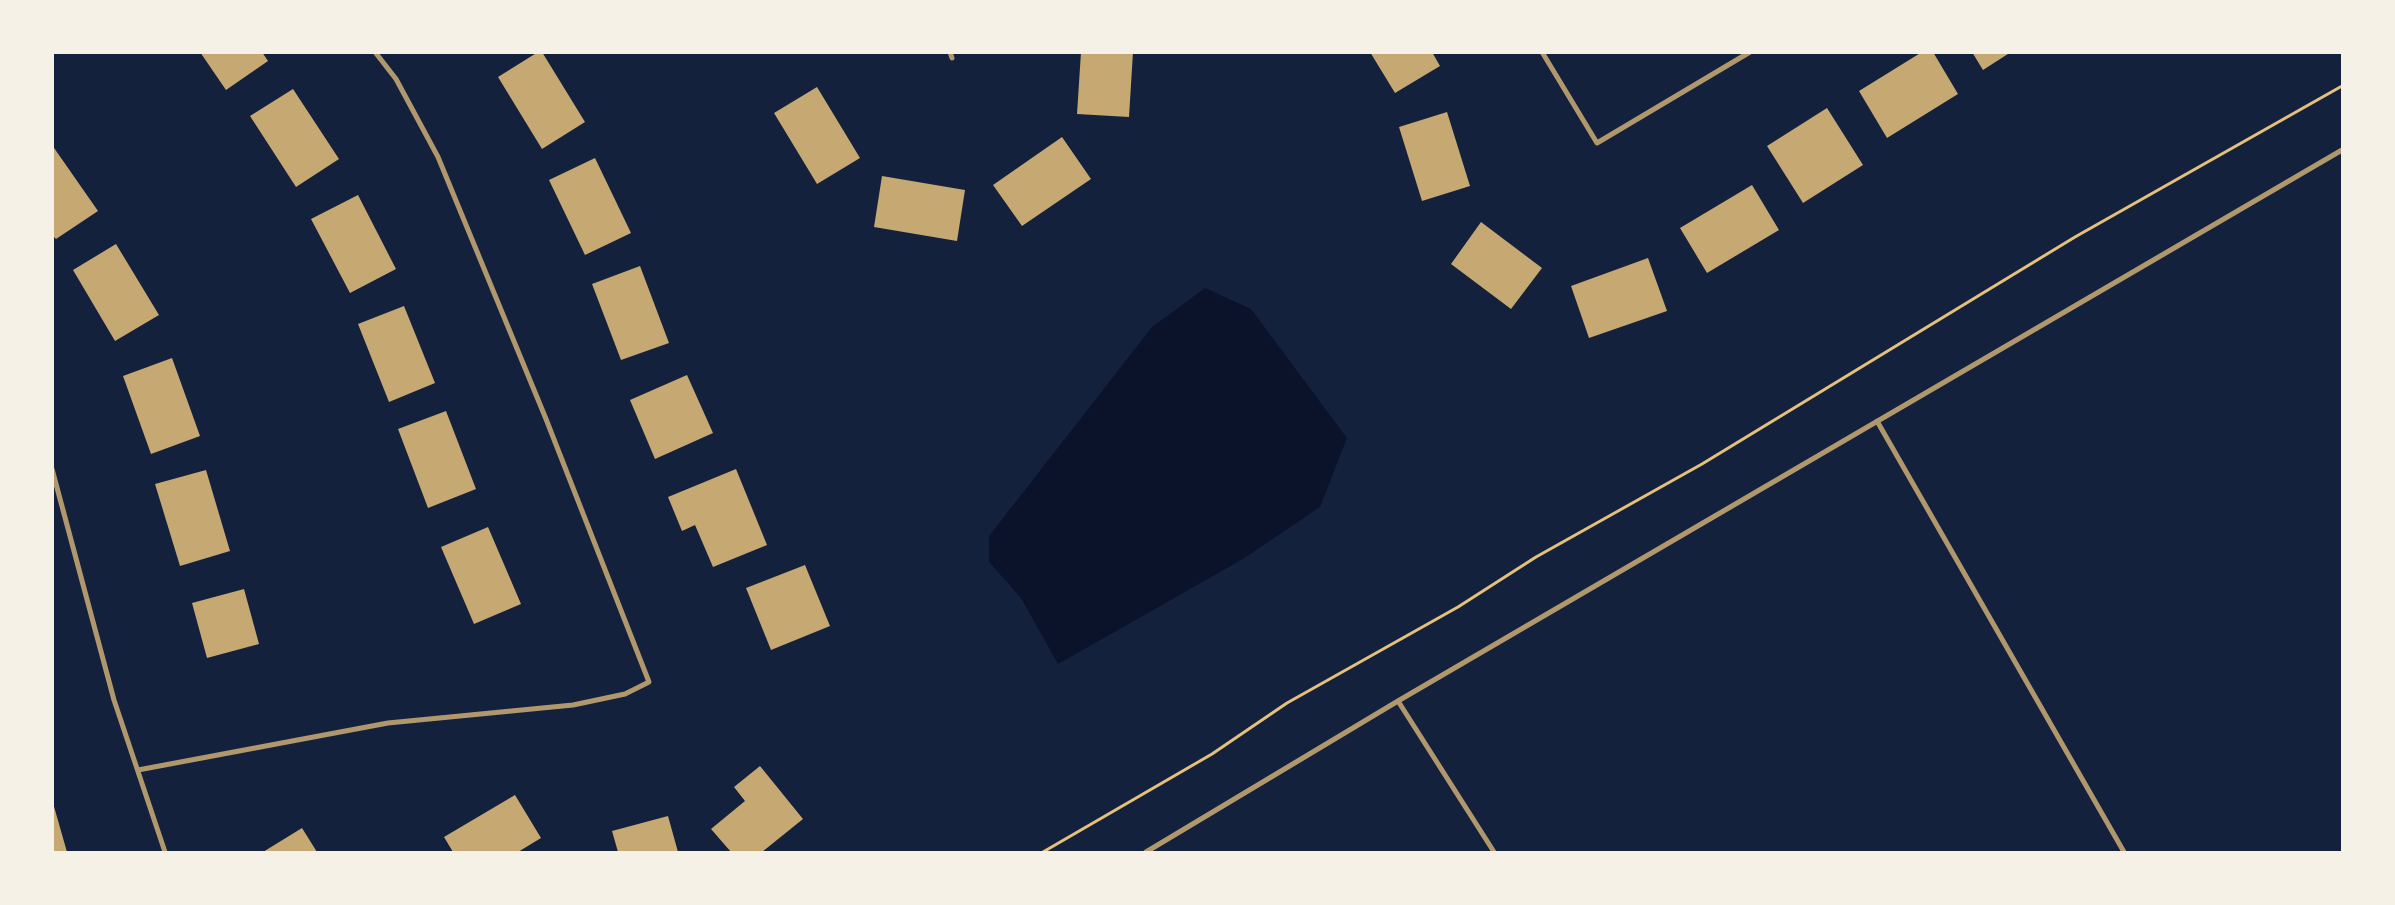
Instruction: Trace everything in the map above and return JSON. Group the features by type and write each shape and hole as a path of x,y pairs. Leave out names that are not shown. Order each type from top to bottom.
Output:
{"street":[{"path":"138,770 388,723 573,705 625,694 649,682 546,419 438,157 396,79 375,52"},
{"path":"1542,52 1597,143 1750,52"},
{"path":"1146,852 1398,701 2342,150"},
{"path":"1877,421 2124,852"},
{"path":"52,469 114,700 165,852"},
{"path":"1398,701 1494,852"}],"path":[{"path":"1042,852 1212,754 1287,703 1458,607 1536,557 1702,464 2076,238 2342,86"}],"water":[{"path":"1205,288 1251,309 1347,438 1320,507 1243,559 1058,664 1021,598 989,562 989,536 1152,327"}],"building":[{"path":"200,52 262,52 268,61 226,90"},
{"path":"538,52 542,52 585,122 542,149 498,77"},
{"path":"1081,52 1133,52 1129,117 1077,114"},
{"path":"1370,52 1432,52 1440,66 1395,93"},
{"path":"1922,52 1933,52 1958,94 1887,138 1859,91"},
{"path":"1972,52 2011,52 1983,70"},
{"path":"817,87 860,158 817,184 774,113"},
{"path":"293,89 339,159 296,187 250,116"},
{"path":"1827,108 1863,165 1803,203 1767,146"},
{"path":"1447,112 1470,186 1422,201 1399,127"},
{"path":"1062,137 1091,179 1022,226 993,185"},
{"path":"52,145 98,211 56,239 52,235"},
{"path":"595,158 631,233 585,255 549,180"},
{"path":"882,176 965,190 957,241 874,227"},
{"path":"1752,185 1779,230 1707,273 1680,228"},
{"path":"358,195 396,269 350,293 311,219"},
{"path":"1481,222 1542,268 1511,309 1451,264"},
{"path":"116,244 159,315 115,341 73,270"},
{"path":"1648,258 1667,311 1589,338 1571,286"},
{"path":"640,266 669,343 621,360 592,284"},
{"path":"404,306 435,383 389,402 358,324"},
{"path":"172,358 200,436 151,454 123,376"},
{"path":"687,375 713,433 655,459 630,400"},
{"path":"446,411 476,489 428,508 398,429"},
{"path":"736,469 767,545 713,567 695,525 682,531 668,497"},
{"path":"206,470 230,551 180,566 155,484"},
{"path":"488,527 521,604 474,624 441,547"},
{"path":"805,565 830,626 771,650 746,588"},
{"path":"244,589 259,644 207,658 192,603"},
{"path":"760,766 803,819 762,852 731,852 711,829 745,801 734,787"},
{"path":"515,795 541,838 518,852 453,852 444,837"},
{"path":"53,803 67,852 52,852"},
{"path":"668,816 678,852 618,852 612,831"},
{"path":"302,828 317,852 263,852"}]}
